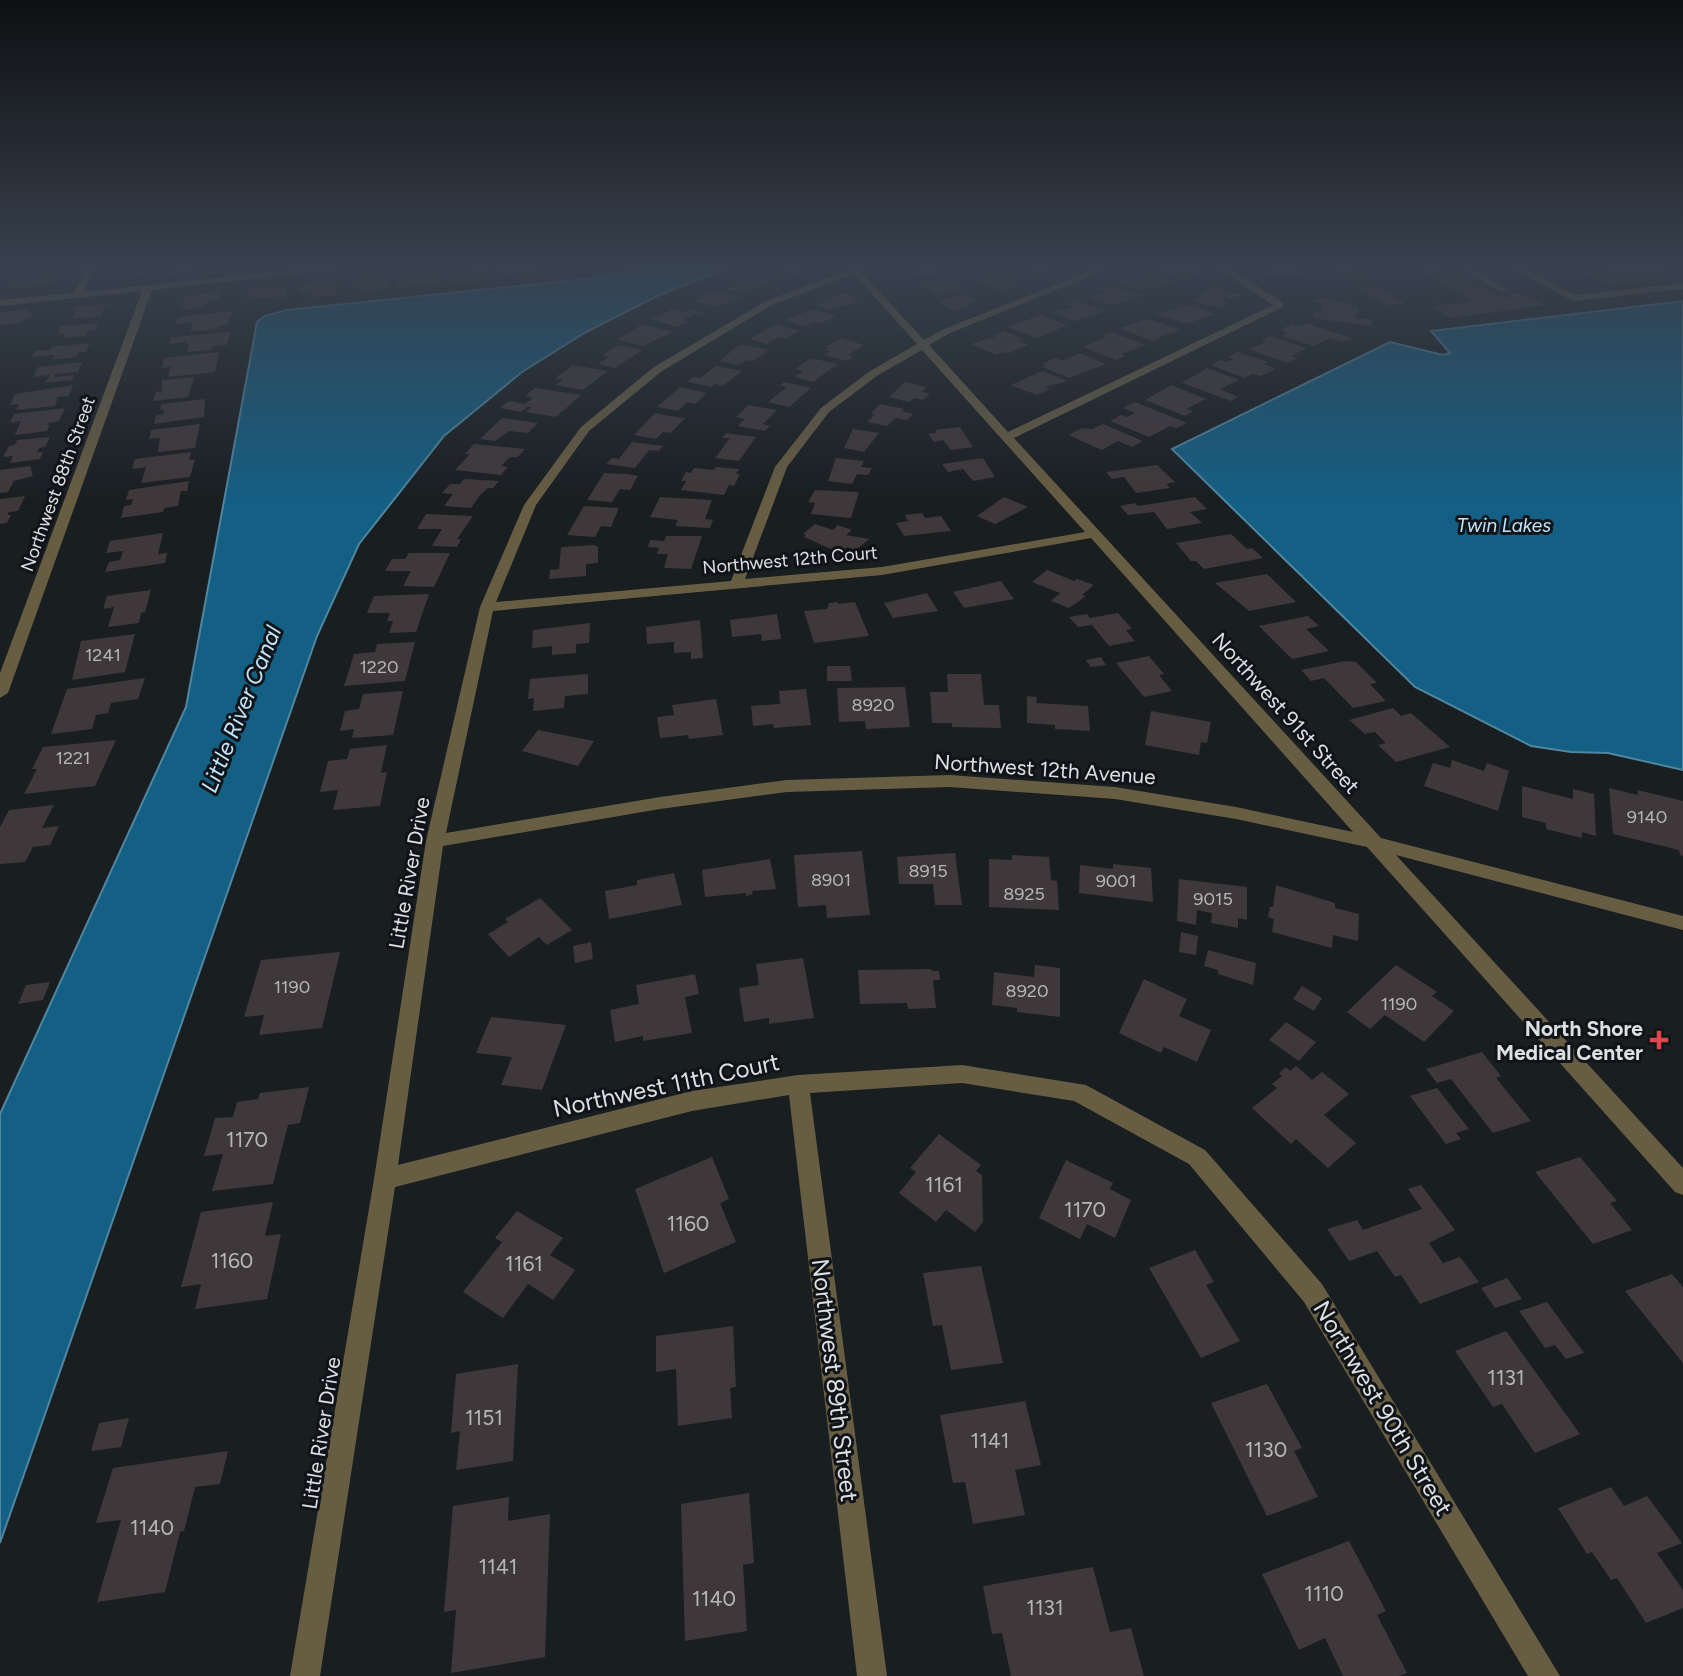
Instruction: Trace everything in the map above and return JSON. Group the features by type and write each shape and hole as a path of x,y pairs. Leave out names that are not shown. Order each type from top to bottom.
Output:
{"street":[{"name":"Northwest 88th Street","path":"0,693 127,344"},
{"name":"Little River Drive","path":"305,1676 385,1179 435,841 487,607 530,505 585,429 658,369 700,344"},
{"path":"1006,437 1199,344"},
{"name":"Northwest 91st Street","path":"923,345 1683,1184"},
{"path":"736,584 781,467 825,410 874,373 923,345"},
{"name":"Northwest 12th Court","path":"487,607 881,571 1094,534"},
{"name":"Northwest 12th Avenue","path":"435,841 660,803 786,786 950,781 1115,793 1236,813 1376,843 1683,923"},
{"name":"Northwest 11th Court","path":"385,1179 692,1101 798,1084 962,1074 1078,1093 1197,1157"},
{"name":"Northwest 89th Street","path":"798,1084 872,1676"},
{"name":"Northwest 90th Street","path":"1197,1157 1313,1293 1545,1676"}],"water":[{"name":"Little River Canal","path":"253,344 566,344 522,372 444,436 359,544 317,636 0,1543 0,1114 186,707"},
{"name":"Twin Lakes","path":"1385,344 1399,344 1443,355 1450,353 1442,344 1683,344 1683,770 1608,753 1571,752 1531,746 1415,687 1172,449"}],"building":[{"path":"89,344 86,352 79,352 76,357 52,360 55,355 30,357 36,351 50,350 51,347"},
{"path":"189,344 227,344 212,346 211,350 187,352"},
{"path":"831,344 864,345 848,355 854,357 847,361 824,355 830,351 825,350 829,348 826,347"},
{"path":"972,344 1028,345 1009,353 997,355"},
{"path":"1089,344 1146,345 1121,354 1125,356 1116,360 1083,347"},
{"path":"1261,344 1295,344 1306,348 1292,356 1297,358 1288,363 1248,349"},
{"path":"618,345 642,350 615,368 598,364 609,357 602,355"},
{"path":"744,345 769,350 753,361 746,360 738,365 720,361 736,347"},
{"path":"219,352 215,372 168,377 170,368 175,366 162,368 164,358"},
{"path":"1238,352 1268,362 1264,364 1276,369 1261,376 1252,374 1245,378 1211,365 1221,360 1226,362 1234,359 1228,357"},
{"path":"1079,353 1106,364 1069,378 1042,367 1046,365 1042,364 1055,358 1063,361"},
{"path":"810,359 838,364 813,382 794,377 803,371 795,369"},
{"path":"82,362 78,372 56,374 54,377 74,375 72,380 45,383 50,375 33,377 38,367"},
{"path":"573,365 608,371 583,390 555,385 563,380 555,378"},
{"path":"716,366 742,371 723,386 715,384 711,387 687,382 693,377 700,378"},
{"path":"1207,368 1239,380 1220,389 1238,397 1231,401 1182,383"},
{"path":"1042,371 1068,381 1045,387 1050,389 1037,395 1011,385"},
{"path":"194,377 188,397 153,401 156,392 162,391 162,380"},
{"path":"784,382 811,388 789,407 768,402 787,387 780,385"},
{"path":"905,382 927,387 922,392 930,394 923,400 914,398 909,402 889,397"},
{"path":"73,385 69,396 58,397 55,406 16,410 19,404 10,405 15,394"},
{"path":"1171,385 1206,399 1186,409 1194,411 1185,416 1145,400"},
{"path":"680,387 707,393 695,404 687,402 678,411 657,407"},
{"path":"535,388 581,395 556,417 526,412 532,407 521,412 500,408 509,401 525,404 533,398 525,396"},
{"path":"205,399 204,417 154,424 156,415 163,414 164,409 160,410 161,404"},
{"path":"1135,402 1187,423 1177,428 1170,426 1149,437 1110,421 1121,415 1127,417 1135,413 1123,408"},
{"path":"880,404 904,409 902,411 913,414 907,420 896,418 887,426 867,422"},
{"path":"748,405 777,410 763,424 770,426 765,431 738,426 745,419 736,417"},
{"path":"65,408 59,421 48,423 47,425 50,425 47,431 17,435 15,434 21,421 10,423 14,414"},
{"path":"655,413 685,418 671,433 663,432 656,439 634,435"},
{"path":"502,418 538,423 528,433 509,431 495,441 480,439"},
{"path":"200,424 195,448 158,452 160,438 149,439 151,430"},
{"path":"1103,424 1143,441 1132,447 1118,441 1102,450 1068,435 1082,428 1092,429"},
{"path":"960,427 973,447 951,450 943,440 934,442 928,434 937,433 935,430"},
{"path":"853,429 879,433 864,452 844,448"},
{"path":"726,433 756,437 739,461 715,458 730,438 722,438"},
{"path":"50,437 45,447 39,448 37,452 43,452 40,459 10,463 13,456 3,457 9,446 15,445 17,440"},
{"path":"632,442 663,446 659,451 649,450 635,468 606,464 612,458 619,459"},
{"path":"474,444 525,449 518,457 510,457 501,466 508,467 501,475 455,470 470,454 465,454"},
{"path":"191,452 189,460 195,459 190,477 141,483 146,467 132,469 135,459"},
{"path":"836,458 864,461 861,467 872,468 868,475 857,474 852,484 828,481"},
{"path":"983,458 995,477 973,481 963,469 948,472 942,464"},
{"path":"1157,465 1175,482 1166,484 1170,488 1136,493 1124,477 1112,479 1106,472"},
{"path":"30,466 33,476 14,481 8,492 0,493 0,470"},
{"path":"716,467 739,469 736,474 740,474 734,486 729,485 724,495 681,490 686,481 681,481 686,472 691,473 694,468 714,470"},
{"path":"604,473 638,476 630,490 620,489 612,502 587,500"},
{"path":"464,479 499,481 480,495 471,508 444,506 453,494 442,493 450,484 460,484"},
{"path":"189,481 187,491 181,491 178,506 164,508 163,512 121,518 124,506 131,505 133,499 126,500 129,490"},
{"path":"815,490 859,492 851,518 811,514 815,503 808,502"},
{"path":"25,496 18,511 9,512 7,515 11,515 7,523 0,524 0,499"},
{"path":"660,497 712,500 705,519 713,520 710,528 675,526 678,520 650,517"},
{"path":"1004,497 1028,507 995,524 977,516"},
{"path":"1195,497 1207,509 1190,512 1202,523 1167,529 1154,512 1128,515 1120,506 1135,503 1138,506"},
{"path":"584,506 619,508 611,527 601,526 595,537 567,535"},
{"path":"922,513 925,518 941,516 951,531 904,536 896,523 908,521 905,515"},
{"path":"426,514 473,516 457,539 461,539 457,547 432,546 442,529 417,529"},
{"path":"815,524 833,530 838,525 852,530 846,535 869,539 856,550 847,547 840,553 804,537 806,535 803,534"},
{"path":"163,533 158,554 167,553 165,563 105,572 109,562 120,560 123,551 106,553 110,541"},
{"path":"1231,534 1247,549 1252,548 1263,558 1204,569 1196,561 1191,561 1176,543"},
{"path":"666,536 702,536 691,569 664,568 668,554 657,554 659,548 648,547 650,540 664,541"},
{"path":"561,547 598,547 598,563 586,564 586,576 549,579 550,570 559,569"},
{"path":"409,553 450,553 434,587 403,586 411,571 385,571 392,559 405,559"},
{"path":"1047,570 1074,581 1077,579 1094,585 1082,595 1086,596 1069,608 1051,601 1060,593 1032,582"},
{"path":"1267,574 1296,602 1249,611 1215,583"},
{"path":"1001,581 1014,599 964,608 953,592"},
{"path":"151,590 139,623 108,627 114,607 103,609 107,596"},
{"path":"927,593 938,611 893,618 884,603"},
{"path":"429,594 416,632 389,633 393,621 387,621 390,613 367,613 374,596"},
{"path":"855,602 869,636 814,643 804,611 827,609 829,603"},
{"path":"1118,613 1132,629 1126,630 1135,641 1109,646 1092,625 1078,627 1069,617 1087,614 1090,618"},
{"path":"777,614 781,639 762,641 761,634 732,637 730,620"},
{"path":"1308,616 1319,626 1306,629 1329,651 1292,659 1259,626"},
{"path":"700,620 703,658 691,659 691,652 674,653 674,642 647,644 646,627"},
{"path":"590,623 589,643 576,644 576,653 552,655 552,646 532,648 533,630"},
{"path":"135,634 125,672 72,680 81,641"},
{"path":"415,642 405,681 344,686 354,654 375,652 377,644"},
{"path":"1149,656 1164,674 1159,675 1172,691 1144,697 1116,663"},
{"path":"1101,657 1106,665 1091,667 1086,660"},
{"path":"1346,661 1356,662 1377,683 1370,684 1386,701 1353,708 1324,678 1311,681 1301,670"},
{"path":"827,666 850,666 852,681 827,681"},
{"path":"588,674 588,694 565,696 564,708 533,711 534,698 528,699 530,679"},
{"path":"947,674 981,674 984,705 999,705 1001,728 952,727 952,723 932,723 930,692 948,692"},
{"path":"145,678 138,699 111,703 108,713 96,715 92,729 51,734 67,689"},
{"path":"905,687 910,727 866,729 865,721 839,722 837,688"},
{"path":"806,689 811,725 774,728 773,724 753,726 751,706 780,704 779,691"},
{"path":"403,691 393,735 352,738 354,729 340,731 345,711 359,709 363,694"},
{"path":"1027,696 1037,697 1036,703 1088,706 1090,731 1055,729 1055,725 1027,723"},
{"path":"716,699 723,735 689,739 688,735 660,738 657,717 674,715 672,705"},
{"path":"1393,708 1401,716 1411,713 1450,747 1396,762 1378,745 1386,743 1375,732 1365,734 1349,720"},
{"path":"1151,711 1211,722 1207,743 1201,742 1199,755 1145,745"},
{"path":"538,730 594,741 578,766 522,751"},
{"path":"116,740 95,786 24,794 37,769 32,769 43,747"},
{"path":"387,745 381,773 387,772 380,806 333,810 338,790 320,792 328,761 347,759 350,749"},
{"path":"1452,760 1484,771 1487,763 1509,771 1498,811 1424,786 1433,763 1450,768"},
{"path":"1522,786 1573,799 1573,789 1594,794 1596,836 1582,832 1582,838 1546,829 1546,823 1522,817"},
{"path":"1609,788 1638,795 1637,790 1683,801 1683,856 1679,850 1613,834"},
{"path":"54,805 42,828 59,826 50,845 33,847 25,862 0,864 0,827 9,810"},
{"path":"862,851 870,915 827,918 826,905 798,907 794,855"},
{"path":"955,853 962,905 935,905 933,884 899,884 897,857"},
{"path":"1012,855 1049,857 1051,880 1057,881 1059,910 989,907 989,859 1012,860"},
{"path":"770,859 776,889 752,891 753,894 746,896 746,893 705,897 702,870"},
{"path":"1113,864 1151,868 1153,902 1079,893 1080,865 1113,869"},
{"path":"674,873 682,905 609,919 605,891 637,885 637,880"},
{"path":"1179,879 1247,887 1247,920 1238,918 1238,928 1211,923 1212,913 1197,910 1196,925 1177,921"},
{"path":"1276,885 1335,903 1335,908 1359,914 1358,941 1333,935 1332,948 1272,932 1274,919 1268,917 1270,907 1273,907"},
{"path":"540,898 572,930 547,945 539,937 509,957 488,934 508,922 505,919"},
{"path":"1181,932 1198,936 1196,955 1179,952"},
{"path":"591,942 593,959 575,963 573,946"},
{"path":"1208,950 1256,963 1253,985 1218,974 1218,970 1204,966"},
{"path":"340,952 322,1028 259,1035 264,1015 244,1017 261,960"},
{"path":"803,958 814,1018 769,1024 769,1018 744,1022 739,988 759,985 756,964"},
{"path":"1035,965 1060,968 1060,1017 1017,1012 1017,1008 992,1005 994,972 1034,977"},
{"path":"1396,965 1437,992 1432,996 1454,1011 1424,1042 1385,1015 1370,1029 1347,1012"},
{"path":"858,970 939,971 940,980 933,980 936,1008 908,1009 907,1003 860,1004"},
{"path":"695,974 699,994 685,997 692,1033 643,1041 643,1036 615,1042 610,1010 639,1004 636,985"},
{"path":"1144,979 1187,999 1179,1016 1211,1030 1197,1062 1164,1047 1161,1053 1119,1033"},
{"path":"50,982 43,1000 18,1004 26,985"},
{"path":"1302,986 1322,998 1314,1011 1293,999"},
{"path":"491,1017 566,1025 542,1090 501,1085 512,1057 476,1053"},
{"path":"1286,1022 1316,1042 1299,1061 1269,1040"},
{"path":"1482,1052 1501,1076 1496,1078 1531,1121 1493,1133 1451,1079 1437,1083 1426,1069"},
{"path":"1296,1066 1312,1080 1322,1072 1349,1094 1324,1115 1356,1143 1328,1168 1296,1139 1291,1144 1252,1108 1277,1088 1272,1084 1282,1076 1279,1073 1286,1067 1290,1071"},
{"path":"309,1087 300,1123 288,1125 273,1184 212,1191 223,1154 204,1156 215,1118 233,1117 237,1102 258,1099 260,1093"},
{"path":"1437,1088 1469,1129 1456,1133 1461,1139 1446,1144 1410,1096"},
{"path":"939,1134 981,1165 976,1171 982,1175 983,1222 975,1232 946,1210 936,1222 899,1193 916,1172 910,1168"},
{"path":"712,1157 729,1199 720,1203 736,1242 664,1273 635,1189"},
{"path":"1580,1157 1617,1201 1610,1203 1632,1230 1593,1244 1535,1172"},
{"path":"1066,1160 1113,1183 1110,1189 1131,1200 1115,1238 1087,1224 1080,1239 1039,1218"},
{"path":"1421,1185 1455,1230 1429,1243 1443,1263 1460,1257 1479,1282 1420,1304 1401,1275 1395,1277 1377,1251 1349,1261 1327,1229 1357,1220 1363,1230 1422,1209 1408,1189"},
{"path":"273,1202 265,1236 281,1234 267,1299 195,1309 201,1284 181,1287 201,1212"},
{"path":"517,1211 563,1238 550,1255 575,1270 553,1300 528,1284 503,1318 463,1292 502,1242 495,1238"},
{"path":"1195,1250 1214,1282 1206,1285 1240,1341 1201,1358 1149,1268"},
{"path":"981,1266 1003,1363 951,1370 942,1325 933,1326 923,1273"},
{"path":"1672,1274 1683,1287 1683,1363 1625,1291"},
{"path":"1507,1278 1522,1299 1495,1308 1481,1288"},
{"path":"1547,1302 1584,1353 1566,1359 1555,1345 1545,1348 1519,1311"},
{"path":"733,1326 736,1387 730,1388 732,1418 678,1426 676,1369 656,1372 656,1336"},
{"path":"1506,1331 1580,1434 1535,1453 1502,1404 1493,1407 1455,1351"},
{"path":"518,1364 513,1461 456,1470 460,1431 451,1433 456,1374"},
{"path":"1267,1384 1302,1448 1294,1451 1318,1497 1267,1516 1211,1403"},
{"path":"1025,1401 1041,1465 1015,1470 1025,1515 973,1524 965,1482 953,1483 940,1415"},
{"path":"129,1418 121,1447 91,1451 99,1423"},
{"path":"228,1451 220,1484 195,1487 165,1592 97,1602 121,1520 96,1523 113,1468"},
{"path":"1611,1487 1624,1506 1647,1496 1682,1543 1657,1553 1683,1590 1683,1608 1646,1623 1617,1578 1611,1580 1592,1552 1587,1554 1558,1508"},
{"path":"749,1493 754,1563 743,1565 747,1631 685,1641 681,1504"},
{"path":"509,1497 508,1521 550,1514 545,1657 451,1673 456,1610 444,1612 453,1506"},
{"path":"1349,1541 1386,1611 1377,1615 1407,1673 1399,1676 1343,1676 1325,1638 1299,1650 1262,1574"},
{"path":"1093,1567 1110,1632 1131,1628 1144,1676 1011,1676 1002,1633 992,1634 983,1586"}],"place":[{"name":"North Shore Medical Center","path":"1659,1040"}]}
